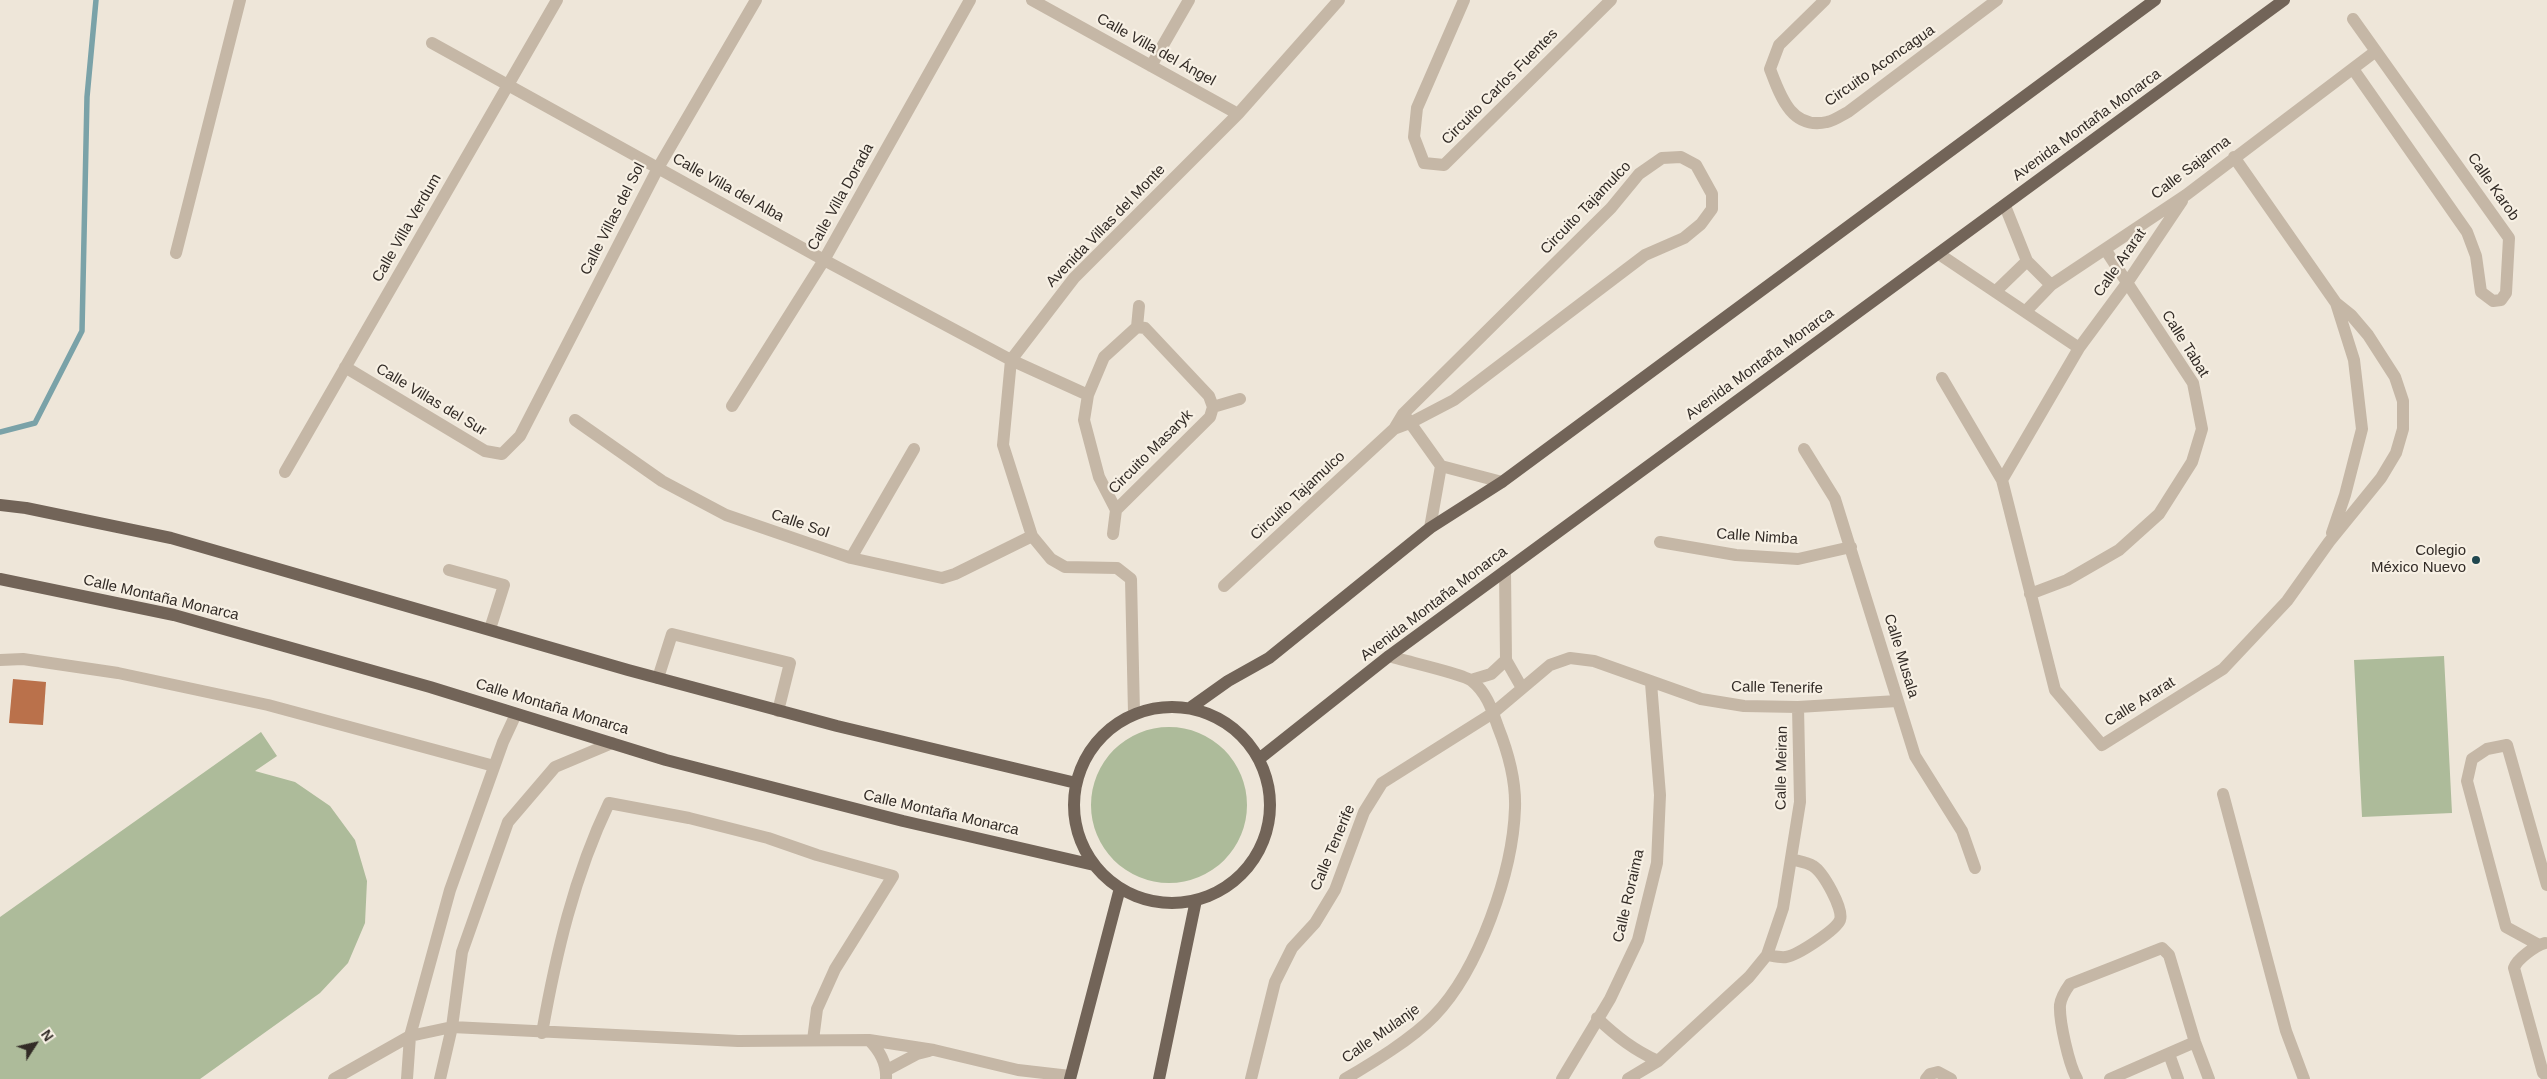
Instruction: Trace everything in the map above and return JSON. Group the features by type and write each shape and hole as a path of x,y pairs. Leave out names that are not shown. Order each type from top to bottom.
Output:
{"main road":[{"path":"1190,708 1228,681 1269,658 1430,528 1502,482 2155,0"},
{"name":"Avenida Montaña Monarca","path":"1259,759 1389,656 2284,0"},
{"path":"0,505 26,508 172,538 658,678 778,710 1076,783"},
{"name":"Calle Montaña Monarca","path":"0,579 174,615 516,714 666,760 903,821 1094,865"},
{"path":"1162,706 1190,708 1218,718 1241,735 1259,759 1268,787 1270,816 1262,845 1246,870 1224,889 1196,900 1170,903 1144,899 1120,888 1094,865 1080,840 1074,811 1076,783 1087,754 1107,730 1134,713 1162,706"},
{"path":"1070,1078 1120,888"},
{"path":"1159,1079 1196,900"}],"street":[{"path":"176,253 240,0"},
{"name":"Calle Villa Verdum","path":"285,472 557,0"},
{"name":"Calle Villas del Sol","path":"502,454 520,436 658,168 756,0"},
{"name":"Calle Villa Dorada","path":"732,406 824,260 970,0"},
{"name":"Calle Villa del Ángel","path":"1032,0 1238,114"},
{"path":"1151,66 1189,0"},
{"name":"Avenida Villas del Monte","path":"1011,360 1074,278 1238,114 1339,0"},
{"name":"Circuito Carlos Fuentes","path":"1464,0 1417,108 1414,137 1424,163 1444,165 1611,0"},
{"name":"Circuito Aconcagua","path":"1825,0 1779,45 1770,70 1780,97 1790,112 1810,122 1827,122 1848,112 1997,0"},
{"name":"Calle Karob","path":"2353,18 2508,238 2506,293 2501,300 2493,300 2481,292 2476,256 2467,232 2353,69"},
{"name":"Calle Villa del Alba","path":"432,43 824,260 1011,360"},
{"name":"Calle Sajarma","path":"2026,311 2051,285 2186,195 2376,51"},
{"name":"Calle Ararat","path":"1942,378 2002,480 2055,690 2102,745 2223,669 2286,601 2329,542 2381,478 2396,453 2403,428 2403,401 2395,377 2368,335 2351,315 2336,303 2234,157"},
{"name":"Circuito Tajamulco","path":"1224,586 1406,418 1611,208 1639,174 1662,158 1681,158 1696,165 1712,194 1712,209 1701,224 1684,238 1645,255 1454,400 1406,418"},
{"name":"Calle Ararat","path":"2002,480 2080,348 2127,283 2186,195"},
{"path":"2005,206 2027,261 2051,285"},
{"name":"Calle Tabat","path":"2030,594 2067,580 2119,550 2160,514 2192,462 2202,429 2193,384 2105,249"},
{"path":"1939,254 2080,348"},
{"path":"1996,291 2027,261"},
{"name":"Calle Ararat","path":"2329,542 2345,495 2362,429 2354,360 2336,303"},
{"path":"1137,327 1139,306"},
{"name":"Circuito Masaryk","path":"1113,534 1116,510 1099,477 1084,420 1088,395 1104,357 1137,327 1146,328 1209,396 1213,406 1210,417 1116,510"},
{"path":"1088,395 1011,360 1003,445 1032,536 1051,559 1065,567 1118,568 1131,579 1134,713"},
{"name":"Calle Villas del Sur","path":"345,368 485,451 502,454"},
{"path":"1213,406 1240,399"},
{"path":"1406,418 1441,466 1502,482"},
{"name":"Calle Sol","path":"575,420 662,482 726,516 851,558 942,578 955,574 1032,536"},
{"path":"851,558 914,449"},
{"name":"Calle Musala","path":"1804,449 1835,500 1851,546 1915,756 1962,831 1975,868"},
{"path":"1430,528 1441,466"},
{"name":"Calle Nimba","path":"1660,542 1736,555 1798,559 1851,546"},
{"path":"449,570 504,586 490,629"},
{"path":"1505,571 1506,660 1522,688"},
{"path":"658,678 672,634 790,663 778,710"},
{"path":"1389,656 1471,680 1491,674 1506,660"},
{"name":"Calle Tenerife","path":"1250,1079 1275,982 1292,948 1315,923 1335,890 1364,812 1382,783 1493,713 1550,666 1570,658 1594,661 1701,700 1744,706 1798,707 1897,701"},
{"path":"0,660 23,659 118,673 268,705 494,766"},
{"name":"Calle Mulanje","path":"1344,1079 1378,1060 1434,1016 1462,979 1489,926 1504,877 1515,807 1509,754 1488,699 1471,680"},
{"name":"Calle Roraima","path":"1562,1079 1610,999 1638,940 1657,863 1660,794 1651,683"},
{"name":"Calle Meiran","path":"1628,1079 1658,1061 1749,977 1767,955 1783,908 1800,802 1798,707"},
{"path":"407,1079 410,1036 450,890 494,766 516,714"},
{"path":"440,1079 452,1027 462,952 508,822 555,767 612,743"},
{"path":"2543,944 2506,927 2467,781 2472,759 2487,749 2507,745 2547,885"},
{"path":"2223,794 2286,1031 2304,1079"},
{"path":"542,1033 554,966 577,882 596,831 609,803 689,818 768,838 817,855 893,876 835,969 817,1009 813,1040"},
{"path":"1767,955 1785,957 1799,952 1837,926 1841,918 1840,907 1821,874 1814,866 1791,859"},
{"path":"2543,944 2516,963 2514,968 2542,1073 2547,1076"},
{"path":"2077,1079 2071,1068 2060,1006 2063,994 2070,984 2162,948 2169,955 2195,1042 2209,1079"},
{"path":"1598,1018 1634,1050 1658,1061"},
{"path":"334,1079 410,1036 452,1027 542,1033 738,1041 869,1040 934,1050 1014,1074 1070,1078"},
{"path":"869,1040 881,1055 887,1075 917,1054 934,1050"},
{"path":"2110,1079 2124,1077 2195,1042"},
{"path":"2169,1054 2178,1079"},
{"path":"1926,1079 1930,1074 1938,1072 1951,1079"}],"green space":[{"path":"2444,656 2452,813 2362,817 2354,660"},
{"path":"1161,727 1177,727 1192,730 1206,736 1229,755 1238,768 1244,782 1247,805 1246,820 1238,842 1219,865 1206,874 1192,880 1177,883 1161,883 1146,880 1132,874 1109,855 1100,842 1094,828 1091,813 1091,797 1094,782 1100,768 1119,745 1132,736 1146,730"},
{"path":"261,732 277,756 255,771 295,782 330,806 355,840 367,881 365,923 348,963 320,993 200,1079 0,1079 0,917"}],"building":[{"path":"13,679 46,682 43,725 9,723"}],"waterway":[{"path":"0,432 35,423 82,331 87,97 96,0"}],"place":[{"name":"Colegio México Nuevo","path":"2476,560"}]}
